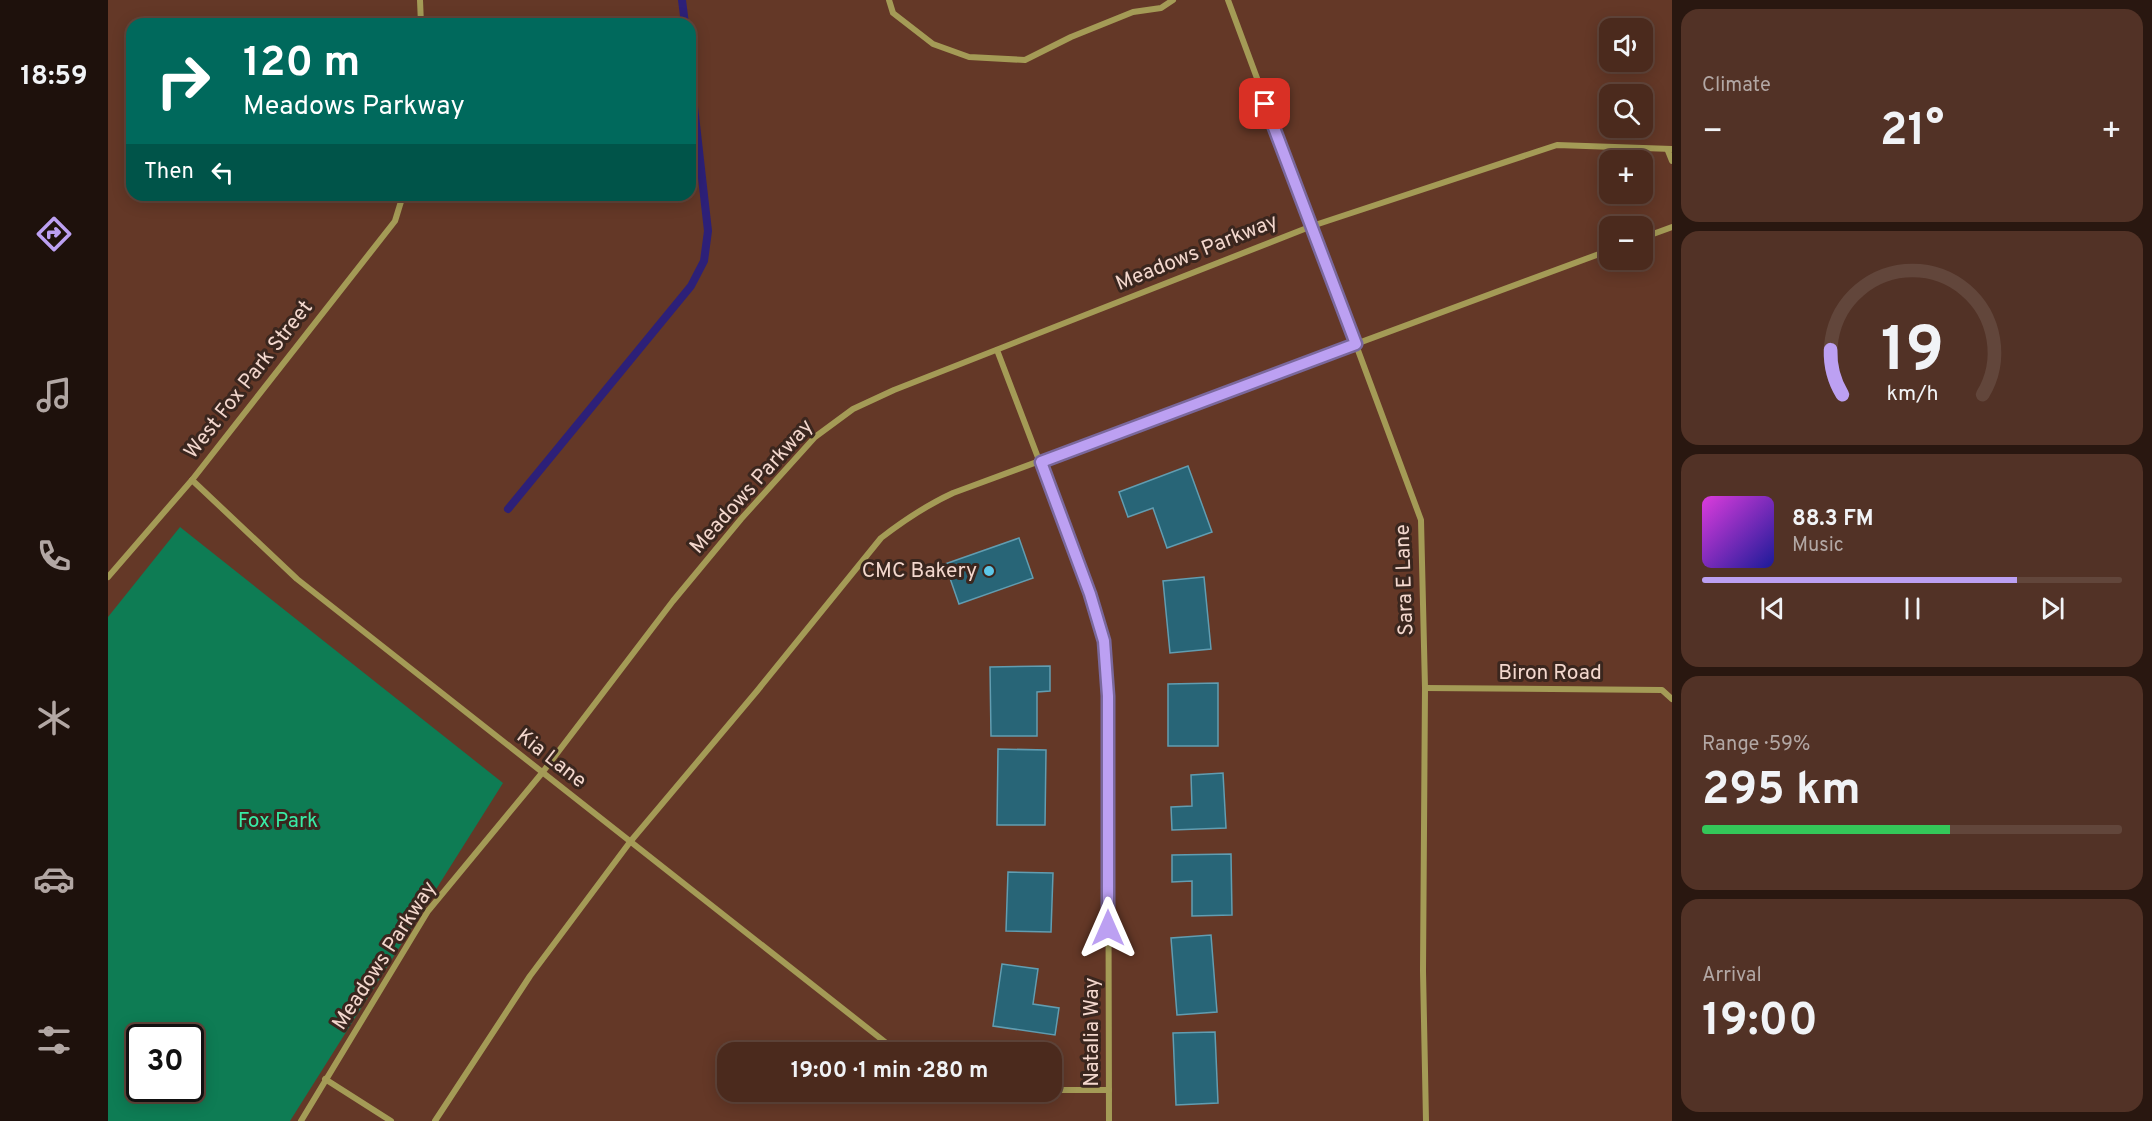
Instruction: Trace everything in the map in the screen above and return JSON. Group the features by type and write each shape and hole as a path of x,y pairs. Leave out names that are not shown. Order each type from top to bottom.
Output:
{"street":[{"path":"420,0 421,18"},
{"path":"889,0 893,13 933,44 969,57 1026,60 1071,37 1133,12 1161,8 1173,0"},
{"name":"Sara E Lane","path":"1228,0 1421,520 1425,688 1426,1121"},
{"name":"Meadows Parkway","path":"301,1121 325,1079 379,996 428,911 542,772 673,601 741,519 815,437 853,409 873,399 1312,225 1557,145 1670,150"},
{"path":"1670,150 1672,160"},
{"name":"West Fox Park Street","path":"108,578 192,480 395,220 401,201"},
{"path":"1653,234 1672,227"},
{"path":"435,1121 530,976 630,842 881,538 936,501 1599,254"},
{"name":"Natalia Way","path":"997,350 1090,594 1104,641 1108,696 1109,1121"},
{"name":"Kia Lane","path":"192,480 297,579 885,1042"},
{"name":"Biron Road","path":"1425,688 1662,690 1672,699"},
{"path":"325,1079 391,1121"},
{"path":"1062,1090 1109,1090"}],"green space":[{"name":"Fox Park","path":"180,527 503,783 290,1121 108,1121 108,617"}],"building":[{"path":"1188,466 1212,532 1167,548 1153,508 1128,517 1119,492"},
{"name":"CMC Bakery","path":"1019,538 1033,578 959,604 945,564"},
{"path":"1204,577 1211,649 1170,653 1163,581"},
{"path":"1050,666 1050,691 1037,692 1037,736 991,736 990,667"},
{"path":"1218,683 1218,746 1168,746 1168,684"},
{"path":"998,749 1046,750 1045,825 997,825"},
{"path":"1223,773 1226,828 1172,830 1171,807 1192,806 1191,775"},
{"path":"1231,854 1232,915 1192,916 1192,881 1172,882 1172,855"},
{"path":"1008,872 1053,873 1051,932 1006,931"},
{"path":"1211,935 1217,1012 1177,1015 1171,938"},
{"path":"1002,964 1038,969 1033,1004 1059,1008 1055,1035 993,1026"},
{"path":"1215,1032 1218,1103 1176,1105 1173,1033"}],"waterway":[{"path":"682,0 684,18"},
{"path":"508,509 691,286 704,261 708,231 696,124"}],"place":[{"name":"CMC Bakery","path":"989,571"}],"route":[{"path":"1108,928 1108,696 1104,641 1090,594 1041,462 1356,344 1265,104"}]}
